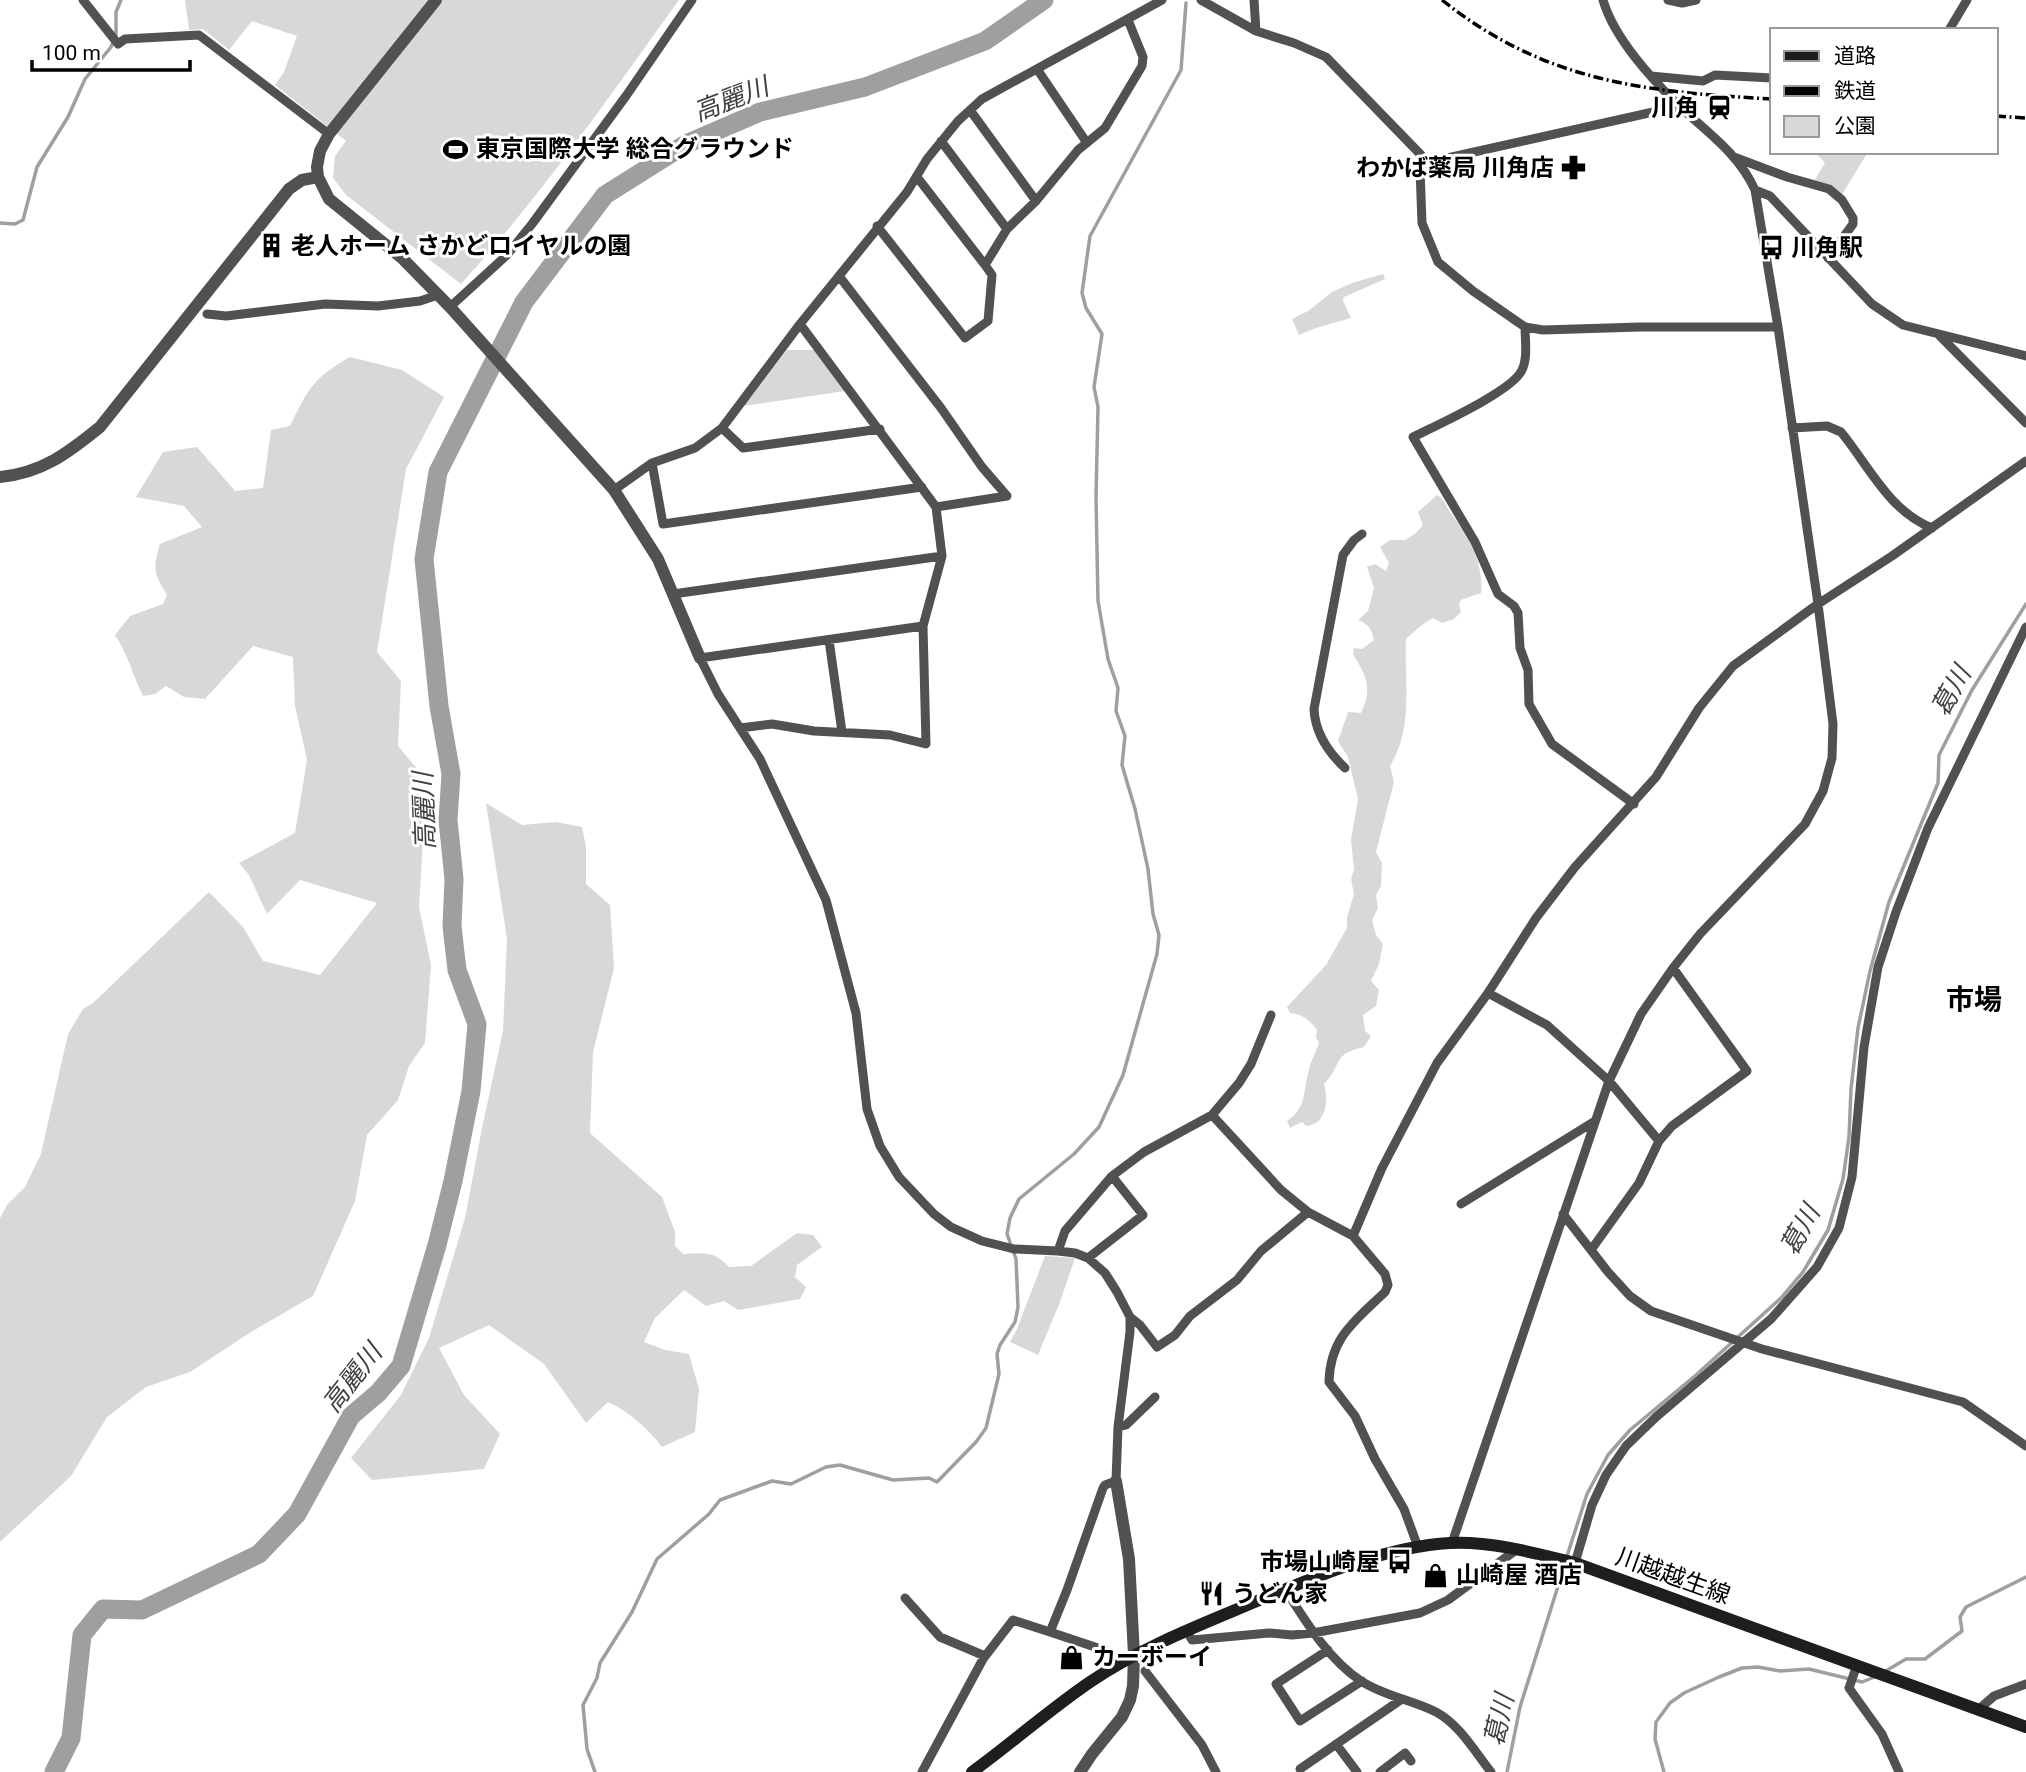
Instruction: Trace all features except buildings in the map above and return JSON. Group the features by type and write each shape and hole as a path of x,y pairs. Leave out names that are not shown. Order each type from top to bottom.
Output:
{"main road":[{"name":"川越越生線","path":"972,1772 1065,1700 1134,1655 1186,1630 1368,1559 1418,1547 1452,1543 1516,1550 1569,1562 2026,1727"}],"street":[{"path":"83,0 118,44 125,39 198,35 329,134"},
{"path":"436,0 329,134 320,151 318,177 329,199 402,258 602,475 658,559 699,658 718,694 760,759 826,900 858,1023 867,1109 880,1146 899,1177 934,1214 951,1227 982,1241 1014,1249 1075,1253 1088,1258 1105,1273 1130,1317 1157,1346 1175,1335 1190,1317 1237,1280 1261,1251 1308,1212"},
{"path":"450,307 507,256 626,96 692,0"},
{"path":"614,490 652,463 695,447 722,428 800,324 917,177 941,141 982,99 1162,0"},
{"path":"1201,0 1256,31 1326,57 1424,158 1434,162 1680,106"},
{"path":"1254,0 1256,31"},
{"path":"1452,1543 1609,1081 1641,1014 1673,968 1700,934 1805,824 1823,791 1833,742 1818,604 1778,327 1755,190 1748,175 1734,157 1680,106 1634,56 1610,17 1603,0"},
{"path":"1668,0 1682,3 1696,0"},
{"path":"1950,28 1967,0"},
{"path":"985,265 1007,229 1036,201 1079,150 1105,128 1142,66 1143,57 1128,20"},
{"path":"1037,69 1087,143"},
{"path":"1651,76 1703,81 1715,75 1770,78"},
{"path":"971,110 1036,201"},
{"path":"941,141 1007,229"},
{"path":"1734,157 1829,190 1842,200 1853,218 1853,224 1828,258"},
{"path":"1424,158 1420,170 1422,223 1438,262 1473,292 1525,327 1543,331 1640,327 1778,327"},
{"path":"0,477 29,472 66,455 100,427 289,189 302,180 318,177"},
{"path":"877,226 965,338 988,321 992,275 917,177"},
{"path":"1755,190 1770,196 1872,304 1903,325 2026,356"},
{"path":"839,276 941,408 982,467 1007,496 936,507"},
{"path":"207,314 226,316 325,304 378,306 420,301 438,295"},
{"path":"740,728 772,724 814,731 890,734 926,744 923,626 942,556 936,507 800,324"},
{"path":"1525,327 1522,373 1495,394 1413,437 1475,542 1498,594 1518,612 1520,648 1528,670 1528,704 1552,744 1634,804"},
{"path":"1939,335 2026,424"},
{"path":"1792,428 1827,426 1841,432 1899,510 1916,522 1932,528"},
{"path":"722,428 743,448 880,429"},
{"path":"1353,1236 1382,1168 1437,1063 1488,993 1544,908 1575,867 1656,778 1699,708 1733,666 2026,461"},
{"path":"652,463 663,524 922,487"},
{"path":"1345,768 1332,755 1314,724 1314,709 1343,555 1362,534"},
{"path":"673,594 942,556"},
{"path":"699,658 923,626"},
{"path":"1569,1562 1606,1475 1626,1447 1656,1417 1772,1320 1817,1267 1839,1228 1852,1177 1864,1047 1878,967 1928,828 2026,627"},
{"path":"829,640 842,732"},
{"path":"1591,1250 1639,1183 1659,1141 1672,1126 1747,1071 1673,968"},
{"path":"1488,993 1547,1025 1609,1081 1659,1141"},
{"path":"1058,1251 1065,1231 1112,1177 1143,1152 1212,1115 1239,1083 1251,1063 1271,1015"},
{"path":"1212,1115 1281,1190 1308,1212 1353,1236 1385,1274 1388,1285 1385,1292 1345,1330 1331,1361 1329,1382 1355,1416 1375,1459 1404,1509 1418,1547"},
{"path":"1461,1204 1595,1121"},
{"path":"1088,1258 1143,1215 1112,1177"},
{"path":"1563,1214 1630,1296 1651,1311 1745,1344 1963,1402 2026,1446"},
{"path":"1080,1772 1122,1717 1133,1686 1129,1559 1116,1480 1118,1427 1130,1317"},
{"path":"1118,1427 1126,1425 1155,1396"},
{"path":"1050,1632 1068,1590 1102,1488 1116,1480"},
{"path":"1186,1630 1192,1640 1269,1633 1292,1635 1420,1613 1434,1609 1516,1550"},
{"path":"1285,1590 1313,1633 1347,1671 1362,1681 1436,1712 1452,1723 1492,1772"},
{"path":"905,1598 940,1637 985,1656"},
{"path":"922,1772 985,1656 1013,1620 1107,1651"},
{"path":"1328,1650 1276,1684 1300,1721 1362,1681"},
{"path":"1857,1665 1849,1688 1882,1734 1899,1772"},
{"path":"1145,1671 1202,1745 1216,1772"},
{"path":"1978,1710 1994,1696 2026,1684"},
{"path":"1300,1769 1402,1699"},
{"path":"1336,1744 1357,1772"},
{"path":"1380,1772 1405,1753 1411,1761"}],"green space":[{"name":"東京国際大学 総合グラウンド","path":"185,0 679,0 547,181 461,284 346,195 333,178 335,156 346,141 275,85 284,72 297,36 252,21 229,50 203,29 189,30"},
{"path":"1817,154 1867,154 1841,196 1814,181 1825,163"},
{"path":"1383,274 1385,279 1344,297 1343,301 1351,318 1299,335 1292,319 1308,311 1332,292"},
{"path":"787,350 814,350 845,391 744,406"},
{"path":"350,357 402,370 444,397 406,469 377,652 401,681 398,746 418,770 424,823 419,907 431,965 425,1043 409,1066 398,1100 367,1135 355,1201 313,1296 190,1372 146,1387 107,1417 71,1476 0,1542 0,1218 7,1205 25,1187 41,1154 68,1034 83,1009 93,1003 209,892 243,927 263,961 320,975 377,903 300,880 267,914 249,875 239,863 295,833 307,760 295,706 293,657 253,646 205,699 184,697 166,686 155,694 143,696 115,635 130,616 163,604 167,595 156,570 160,544 202,527 184,506 136,497 163,452 197,447 235,491 263,488 271,430 290,426 313,386 328,371"},
{"path":"1437,495 1463,530 1473,550 1480,571 1481,593 1461,600 1461,612 1454,619 1442,623 1433,618 1406,639 1405,720 1402,736 1390,766 1394,782 1376,852 1382,863 1381,886 1376,895 1378,908 1372,920 1376,935 1383,944 1379,964 1371,981 1379,990 1376,1006 1363,1015 1365,1031 1371,1036 1364,1047 1342,1057 1324,1084 1326,1104 1318,1121 1306,1126 1302,1122 1290,1128 1287,1121 1301,1104 1310,1066 1319,1043 1317,1030 1312,1023 1302,1016 1290,1013 1287,1007 1326,965 1347,928 1347,917 1354,894 1351,879 1354,869 1351,840 1358,799 1348,757 1338,741 1348,712 1361,713 1367,696 1364,675 1353,654 1354,648 1362,649 1374,640 1369,627 1358,620 1368,611 1374,588 1367,567 1375,564 1386,571 1389,563 1380,547 1390,540 1405,540 1416,533 1423,525 1418,512"},
{"path":"486,803 522,825 556,822 582,827 586,847 586,884 610,905 614,968 593,1052 590,1133 662,1197 675,1232 675,1246 683,1254 703,1253 729,1267 751,1266 797,1233 813,1235 822,1247 797,1265 795,1277 806,1287 800,1299 738,1310 724,1301 706,1306 684,1290 655,1318 644,1342 665,1350 689,1354 699,1389 695,1432 662,1447 638,1422 608,1402 586,1423 544,1364 489,1325 439,1348 464,1395 500,1434 484,1469 372,1480 351,1458 401,1395 429,1338 465,1218 503,1031 507,939"},
{"path":"1045,1256 1075,1258 1038,1355 1010,1342"}],"waterway":[{"path":"0,223 15,224 23,220 37,167 68,117 85,79 111,47 116,35 116,12 121,0"},
{"name":"高麗川","path":"54,1772 71,1738 82,1635 103,1609 142,1610 259,1554 297,1514 351,1416 378,1393 401,1366 453,1181 471,1091 477,1024 457,970 452,926 454,879 448,820 451,774 439,706 424,559 438,472 524,302 605,195 686,144 760,112 865,87 985,41 1044,0"},
{"path":"595,1772 587,1749 583,1705 597,1678 600,1663 632,1612 657,1559 709,1514 720,1500 772,1481 791,1484 826,1467 840,1465 893,1480 929,1478 937,1482 976,1442 986,1428 999,1374 997,1354 1015,1322 1018,1307 1016,1259 1007,1234 1010,1218 1019,1199 1074,1154 1099,1127 1123,1075 1157,954 1159,935 1135,809 1122,765 1125,736 1116,711 1118,688 1108,659 1098,601 1098,407 1094,387 1102,334 1086,308 1082,293 1090,236 1181,70 1186,3"},
{"name":"葛川","path":"1567,1556 1587,1494 1608,1455 1630,1430 1782,1297 1803,1272 1828,1230 1843,1179 1858,1028 1889,902 1938,783 1939,755 1972,690 2026,604"},
{"name":"葛川","path":"1507,1772 1520,1707 1565,1564"},
{"path":"1884,1672 1906,1659 1925,1659 1962,1631 1960,1617 1966,1607 2026,1577"},
{"path":"1664,1772 1655,1739 1656,1722 1670,1703 1684,1693 1719,1677 1742,1668 1758,1667 1780,1671 1809,1669 1862,1682 1877,1676"}],"railway":[{"path":"1442,0 1481,28 1558,66 1639,86 1770,99"},
{"path":"1998,116 2026,118"}],"place":[{"name":"川角","path":"1719,108"},
{"name":"東京国際大学 総合グラウンド","path":"456,149"},
{"name":"わかば薬局 川角店","path":"1574,168"},
{"name":"老人ホーム さかどロイヤルの園","path":"271,246"},
{"name":"川角駅","path":"1771,248"},
{"name":"市場山崎屋","path":"1400,1562"},
{"name":"山崎屋 酒店","path":"1436,1575"},
{"name":"うどん家","path":"1212,1594"},
{"name":"カーボーイ","path":"1072,1657"}],"district":[{"name":"市場","path":"1974,999"}]}
